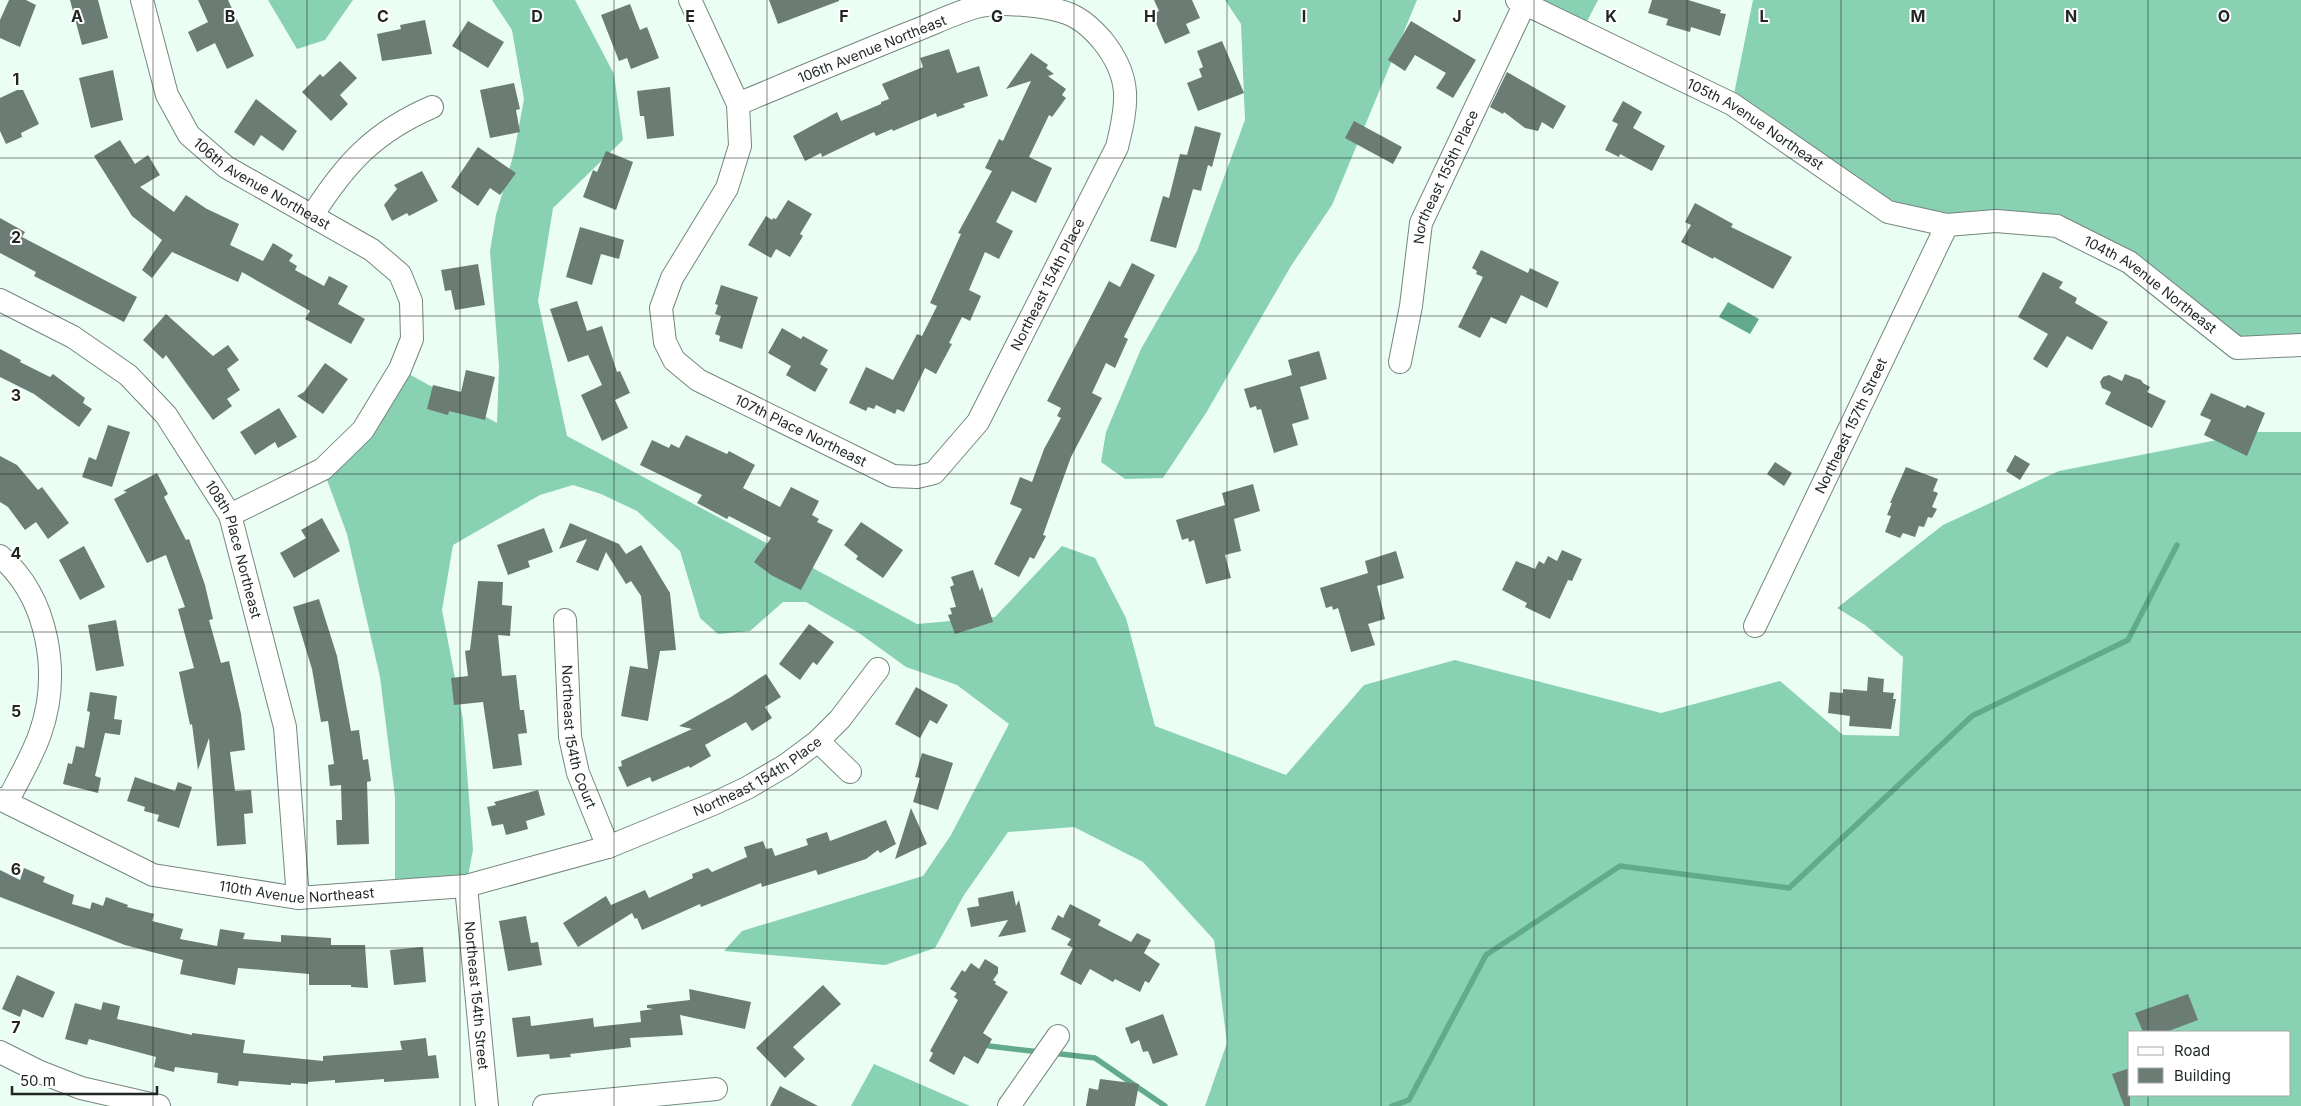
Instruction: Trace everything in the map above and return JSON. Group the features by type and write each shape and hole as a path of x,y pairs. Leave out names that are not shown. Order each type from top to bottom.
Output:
{"street":[{"name":"106th Avenue Northeast","path":"142,0 167,95 189,135 226,167 372,250 400,274 411,301 412,339 400,369 363,430 323,469 230,515"},
{"path":"690,0 738,104"},
{"name":"105th Avenue Northeast","path":"1521,2 1732,104 1888,212 1947,225 1996,221"},
{"name":"Northeast 155th Place","path":"1400,362 1411,306 1421,223 1521,2"},
{"name":"106th Avenue Northeast","path":"738,104 853,55 976,7 1008,4 1045,8 1075,16 1095,33 1114,55 1124,80"},
{"name":"Northeast 154th Place","path":"934,473 978,422 1117,146 1126,111 1124,80"},
{"name":"107th Place Northeast","path":"738,104 740,146 728,188 672,278 661,308 665,342 674,360 698,380 893,476 917,477 934,473"},
{"path":"312,216 333,183 374,141 403,120 432,107"},
{"name":"104th Avenue Northeast","path":"1996,221 2056,226 2129,262 2237,348 2301,345"},
{"name":"Northeast 157th Street","path":"1756,626 1947,225"},
{"name":"108th Place Northeast","path":"0,300 73,337 128,375 166,415 230,515 284,727 298,898"},
{"path":"0,556 9,564 35,600 49,649 50,693 40,734 3,801"},
{"name":"Northeast 154th Court","path":"565,620 570,737 578,773 608,847"},
{"name":"Northeast 154th Place","path":"608,847 713,804 747,788 786,765 818,741 840,719 878,669"},
{"path":"818,741 850,772"},
{"name":"110th Avenue Northeast","path":"3,801 153,875 298,898 466,886 608,847"},
{"name":"Northeast 154th Street","path":"466,886 487,1106"},
{"path":"1009,1106 1058,1036"},
{"path":"0,1052 40,1072 81,1088 159,1106"},
{"path":"544,1106 716,1089"}],"shaded area":[{"path":"268,0 353,0 325,40 297,49"},
{"path":"492,0 575,0 614,74 623,140 553,208 538,301 567,436 917,624 995,617 1062,546 1095,558 1126,618 1155,726 1286,775 1364,685 1455,660 1661,713 1780,681 1843,735 1899,736 1903,657 1865,625 1837,608 1943,525 2059,471 2258,432 2301,432 2301,1106 1205,1106 1227,1043 1214,940 1143,862 1074,827 1008,832 964,895 935,948 885,965 724,951 742,931 923,876 951,835 1009,724 957,685 906,667 859,633 806,602 783,602 750,631 718,634 700,618 680,551 637,511 601,494 573,485 540,495 453,545 442,610 463,720 473,850 466,886 395,891 395,797 380,677 347,534 323,469 400,369 497,423 499,366 490,251 496,215 514,153 524,99 512,30"},
{"path":"1225,0 1417,0 1332,205 1291,266 1206,413 1163,478 1125,479 1101,462 1106,432 1141,349 1197,251 1245,120 1241,24"},
{"path":"1517,0 1598,0 1582,31"},
{"path":"1753,0 2301,0 2301,345 2237,348 2057,226 1888,212 1732,104"},
{"path":"1728,302 1759,319 1750,334 1719,317"},
{"path":"874,1064 970,1106 851,1106"}],"building":[{"path":"9,0 26,0 36,5 20,47 0,38 0,20"},
{"path":"70,0 98,0 108,38 82,45"},
{"path":"198,0 228,0 254,56 227,69 215,43 197,52 188,32 208,22"},
{"path":"769,0 839,0 839,1 778,24"},
{"path":"1154,0 1192,0 1200,18 1186,24 1190,33 1165,44 1152,14 1159,11"},
{"path":"1652,0 1688,0 1721,10 1720,13 1726,14 1720,36 1691,27 1690,32 1666,25 1668,19 1648,13"},
{"path":"630,4 640,30 647,27 659,58 631,69 627,58 619,61 601,15"},
{"path":"425,20 432,54 382,61 377,34 401,29 400,25"},
{"path":"468,21 504,42 488,68 452,46"},
{"path":"1411,21 1476,60 1453,98 1436,88 1446,73 1415,55 1405,71 1388,60"},
{"path":"1222,41 1244,93 1198,111 1187,83 1202,77 1199,69 1203,67 1197,51"},
{"path":"949,49 957,73 979,66 988,96 963,104 965,107 937,117 936,113 893,131 892,129 876,136 874,132 822,157 821,153 805,161 793,136 837,112 841,121 881,104 881,102 889,99 882,84 923,67 920,58"},
{"path":"1031,53 1048,65 1046,68 1054,74 1048,76 1066,89 1062,95 1066,98 1052,117 1049,115 1029,157 1052,168 1036,203 1012,191 996,222 1013,231 999,259 985,252 969,290 981,296 970,321 962,317 949,343 952,344 936,374 925,368 904,412 897,409 895,414 876,405 874,409 868,407 866,411 849,403 866,367 893,380 917,334 922,336 937,306 930,303 961,234 958,233 992,171 985,168 999,139 1003,141 1031,81 1006,89"},
{"path":"340,61 357,78 340,95 348,104 331,121 302,92 320,74 323,77"},
{"path":"113,70 123,120 91,128 79,78"},
{"path":"1507,72 1566,106 1553,129 1542,122 1538,131 1525,128 1504,112 1503,114 1490,107"},
{"path":"514,83 520,109 516,110 520,132 490,138 480,90"},
{"path":"670,87 674,136 647,139 644,116 640,116 637,91"},
{"path":"17,90 23,90 39,124 21,133 22,137 6,144 0,131 0,98"},
{"path":"256,99 297,131 283,151 261,135 254,146 234,132"},
{"path":"1623,101 1642,112 1633,128 1665,146 1652,171 1620,154 1619,157 1605,150 1618,124 1612,121"},
{"path":"1354,121 1402,147 1393,164 1345,138"},
{"path":"1195,126 1221,133 1212,167 1208,165 1201,191 1193,189 1176,248 1150,241 1163,196 1169,198 1180,154 1187,155"},
{"path":"120,140 135,164 148,155 160,175 140,187 174,212 186,195 207,209 239,224 230,245 263,261 273,243 293,255 289,261 297,266 295,270 324,286 329,276 348,286 338,304 365,319 351,344 305,319 310,311 242,272 238,282 172,252 152,278 142,270 162,240 132,216 94,156"},
{"path":"478,147 516,173 500,195 490,188 478,206 451,187"},
{"path":"606,151 633,162 616,210 583,197 593,170 597,172"},
{"path":"422,171 438,201 409,216 407,213 392,221 384,205 397,189 394,185"},
{"path":"788,200 812,214 800,234 803,236 790,257 776,249 771,258 748,245 766,216 772,220 773,218 776,219"},
{"path":"1695,203 1733,224 1731,227 1792,257 1773,289 1714,257 1713,259 1681,242 1691,225 1685,222"},
{"path":"0,218 25,232 22,237 137,297 124,322 34,276 36,272 0,253"},
{"path":"580,227 624,240 619,259 601,254 592,285 566,277"},
{"path":"1481,250 1528,273 1530,268 1559,282 1547,308 1521,295 1506,324 1491,317 1480,338 1458,327 1483,277 1476,274 1477,271 1472,268"},
{"path":"1132,263 1155,275 1124,337 1128,339 1115,368 1106,363 1092,393 1102,398 1071,457 1043,535 1046,536 1034,559 1030,557 1019,577 994,564 1022,509 1010,504 1020,477 1032,482 1044,449 1061,418 1057,416 1061,408 1047,401 1109,281 1120,287"},
{"path":"478,264 485,305 455,310 451,290 445,291 441,270"},
{"path":"2043,272 2063,282 2059,288 2077,298 2075,303 2108,322 2092,350 2067,336 2047,368 2033,359 2048,334 2018,317"},
{"path":"721,285 758,297 742,349 719,341 720,336 715,334 721,316 715,314 718,305 715,304"},
{"path":"577,301 587,331 602,326 617,372 620,371 630,393 615,400 628,428 602,441 581,395 602,385 588,355 568,362 550,309"},
{"path":"166,314 213,356 228,345 239,360 227,369 240,390 227,399 232,406 213,420 166,355 163,359 143,340"},
{"path":"782,328 801,339 803,336 828,350 820,364 828,369 815,392 786,375 791,366 768,353"},
{"path":"0,349 21,360 20,362 50,377 53,374 85,398 83,403 92,409 79,427 34,394 0,377"},
{"path":"1319,351 1327,379 1300,387 1309,419 1292,424 1298,445 1274,453 1261,409 1257,410 1256,406 1250,408 1244,389 1292,375 1288,360"},
{"path":"325,363 348,379 323,414 297,396 304,392"},
{"path":"466,370 495,377 485,420 449,411 448,415 427,409 433,385 461,392"},
{"path":"2125,374 2141,380 2150,387 2147,392 2166,401 2152,428 2105,404 2111,392 2102,388 2100,382 2103,377 2109,375 2122,381"},
{"path":"2211,393 2245,408 2247,405 2265,413 2247,456 2204,435 2211,420 2200,415"},
{"path":"279,408 297,437 278,448 275,442 255,455 240,432"},
{"path":"108,425 130,432 112,487 82,477 89,457 96,460"},
{"path":"686,435 727,454 729,451 755,465 743,488 780,507 791,487 819,501 812,515 819,519 817,522 833,530 801,590 771,575 754,562 771,538 729,516 727,519 697,503 702,495 640,465 652,440 669,448 671,444 679,448"},
{"path":"2015,455 2030,464 2020,480 2006,471"},
{"path":"0,456 17,465 38,490 42,487 69,523 48,539 36,522 25,530 8,507 0,502"},
{"path":"1775,462 1792,473 1784,486 1767,474"},
{"path":"1906,467 1938,479 1933,491 1938,493 1932,507 1937,509 1932,518 1928,517 1924,527 1919,526 1915,537 1903,533 1900,538 1885,532 1891,516 1887,515 1892,503 1890,503"},
{"path":"157,473 168,494 164,497 186,540 189,539 205,585 213,619 209,620 221,663 229,661 241,714 245,750 230,752 235,791 251,790 253,813 244,814 246,844 217,846 209,738 198,770 192,724 190,725 179,672 194,668 178,609 185,607 166,555 147,563 114,499 127,492 123,491"},
{"path":"1253,484 1260,511 1234,519 1241,551 1225,555 1231,578 1206,584 1194,540 1189,542 1188,538 1182,540 1176,520 1225,505 1222,493"},
{"path":"322,518 340,551 294,578 280,553 306,538 301,530"},
{"path":"861,522 903,550 883,578 856,559 858,556 844,545"},
{"path":"570,523 619,544 626,554 641,545 670,593 676,650 660,651 648,721 621,716 630,666 648,669 641,596 631,581 626,584 606,552 598,571 576,562 587,539 559,549"},
{"path":"544,528 553,552 528,561 530,567 508,575 497,545"},
{"path":"84,546 105,587 80,600 59,560"},
{"path":"1562,550 1582,559 1572,581 1568,580 1550,619 1525,607 1527,603 1502,590 1516,561 1535,569 1539,561 1544,564 1548,556 1557,561"},
{"path":"1396,551 1404,578 1377,586 1385,619 1368,624 1375,645 1351,652 1338,608 1333,610 1332,606 1326,608 1320,588 1368,573 1365,561"},
{"path":"973,570 980,591 982,587 993,622 955,634 948,615 952,614 950,608 956,607 950,587 954,585 951,577"},
{"path":"478,581 503,582 502,605 512,606 510,636 498,635 502,676 516,675 520,710 524,710 527,733 518,734 522,765 493,769 483,702 454,705 451,678 468,676 465,651 470,650"},
{"path":"319,599 337,656 351,731 359,730 363,760 368,759 371,781 367,782 369,844 337,845 336,820 342,820 341,785 330,786 328,765 334,764 328,721 321,722 312,669 293,607"},
{"path":"116,620 124,666 96,671 88,625"},
{"path":"809,624 834,642 817,665 813,662 800,680 779,664"},
{"path":"766,674 781,697 765,707 772,718 752,731 746,722 705,745 711,756 690,768 689,766 652,782 650,777 627,787 618,767 622,766 621,761 692,729 679,726 731,697"},
{"path":"1868,677 1884,679 1883,692 1894,693 1893,699 1896,699 1891,729 1849,726 1850,716 1828,713 1830,692 1843,693 1843,689 1867,691"},
{"path":"916,687 948,705 937,724 930,720 920,738 895,724"},
{"path":"90,692 117,696 114,719 122,720 120,735 105,733 95,776 101,778 98,793 63,784 68,763 72,764 76,746 84,748 90,712 87,711"},
{"path":"922,753 953,763 938,810 913,802 920,778 915,777"},
{"path":"135,777 175,791 178,782 192,787 179,828 157,821 159,815 144,811 145,807 127,801"},
{"path":"538,790 545,815 526,821 528,829 506,835 503,824 492,826 487,807 496,805 494,802"},
{"path":"911,808 927,844 895,859"},
{"path":"886,820 896,844 880,853 878,850 866,859 818,875 816,870 762,887 761,883 701,907 700,904 642,930 637,918 635,919 632,913 578,947 563,923 606,896 611,905 645,890 649,898 693,878 692,874 708,868 712,872 747,857 744,847 763,841 766,849 772,848 775,856 808,845 806,839 827,832 830,841"},
{"path":"24,868 45,877 43,882 74,895 72,904 90,909 92,902 103,906 106,897 128,905 127,907 154,914 152,921 183,929 180,939 217,946 220,929 245,933 243,939 281,942 281,935 331,938 331,945 365,945 368,988 351,987 351,985 309,985 309,974 238,968 235,985 180,974 183,960 125,945 0,897 0,870 20,880"},
{"path":"1013,891 1016,906 1019,900 1026,932 998,937 1008,920 971,927 967,908 979,906 978,898"},
{"path":"1070,904 1101,920 1098,925 1131,942 1137,933 1151,940 1144,953 1160,964 1149,983 1145,981 1140,992 1115,979 1113,982 1090,969 1081,985 1060,974 1073,948 1067,945 1071,939 1051,929 1058,915 1063,918"},
{"path":"526,916 531,943 538,942 542,965 508,971 499,921"},
{"path":"423,947 426,982 394,985 390,950"},
{"path":"985,959 998,967 998,973 993,980 996,982 995,984 1008,992 983,1033 992,1039 978,1064 964,1056 954,1075 929,1061 933,1053 930,1051 958,1000 954,997 957,993 950,989 962,970 965,972 971,963 979,969"},
{"path":"17,975 55,992 43,1018 23,1009 20,1017 2,1009"},
{"path":"823,985 841,1004 793,1047 805,1059 785,1078 756,1048"},
{"path":"689,989 751,1002 745,1029 680,1015 683,1035 630,1038 631,1047 570,1054 571,1057 550,1059 549,1054 517,1057 512,1018 530,1016 531,1026 593,1018 594,1027 641,1022 640,1011 653,1009 647,1008 647,1005 690,1000"},
{"path":"2188,994 2198,1020 2169,1031 2143,1031 2135,1013"},
{"path":"103,1002 120,1006 117,1019 192,1035 192,1033 245,1040 243,1053 323,1061 323,1056 402,1050 400,1041 426,1038 428,1056 436,1055 439,1078 384,1082 384,1079 335,1083 335,1080 308,1082 308,1084 291,1083 291,1085 239,1081 238,1086 217,1083 218,1073 175,1067 174,1072 154,1067 156,1057 89,1039 87,1045 65,1039 75,1003 101,1010"},
{"path":"1163,1014 1178,1055 1153,1064 1148,1051 1143,1052 1139,1040 1131,1044 1125,1028"},
{"path":"2128,1069 2130,1106 2124,1106 2112,1074"},
{"path":"1100,1079 1139,1084 1135,1106 1086,1106 1089,1088 1098,1090"},
{"path":"780,1086 818,1106 770,1106"}],"waterway":[{"path":"1392,1106 1409,1100 1486,955 1620,866 1789,888 1972,716 2128,640 2177,545"},
{"path":"989,1046 1040,1052"},
{"path":"1052,1053 1095,1058 1165,1106"}]}
